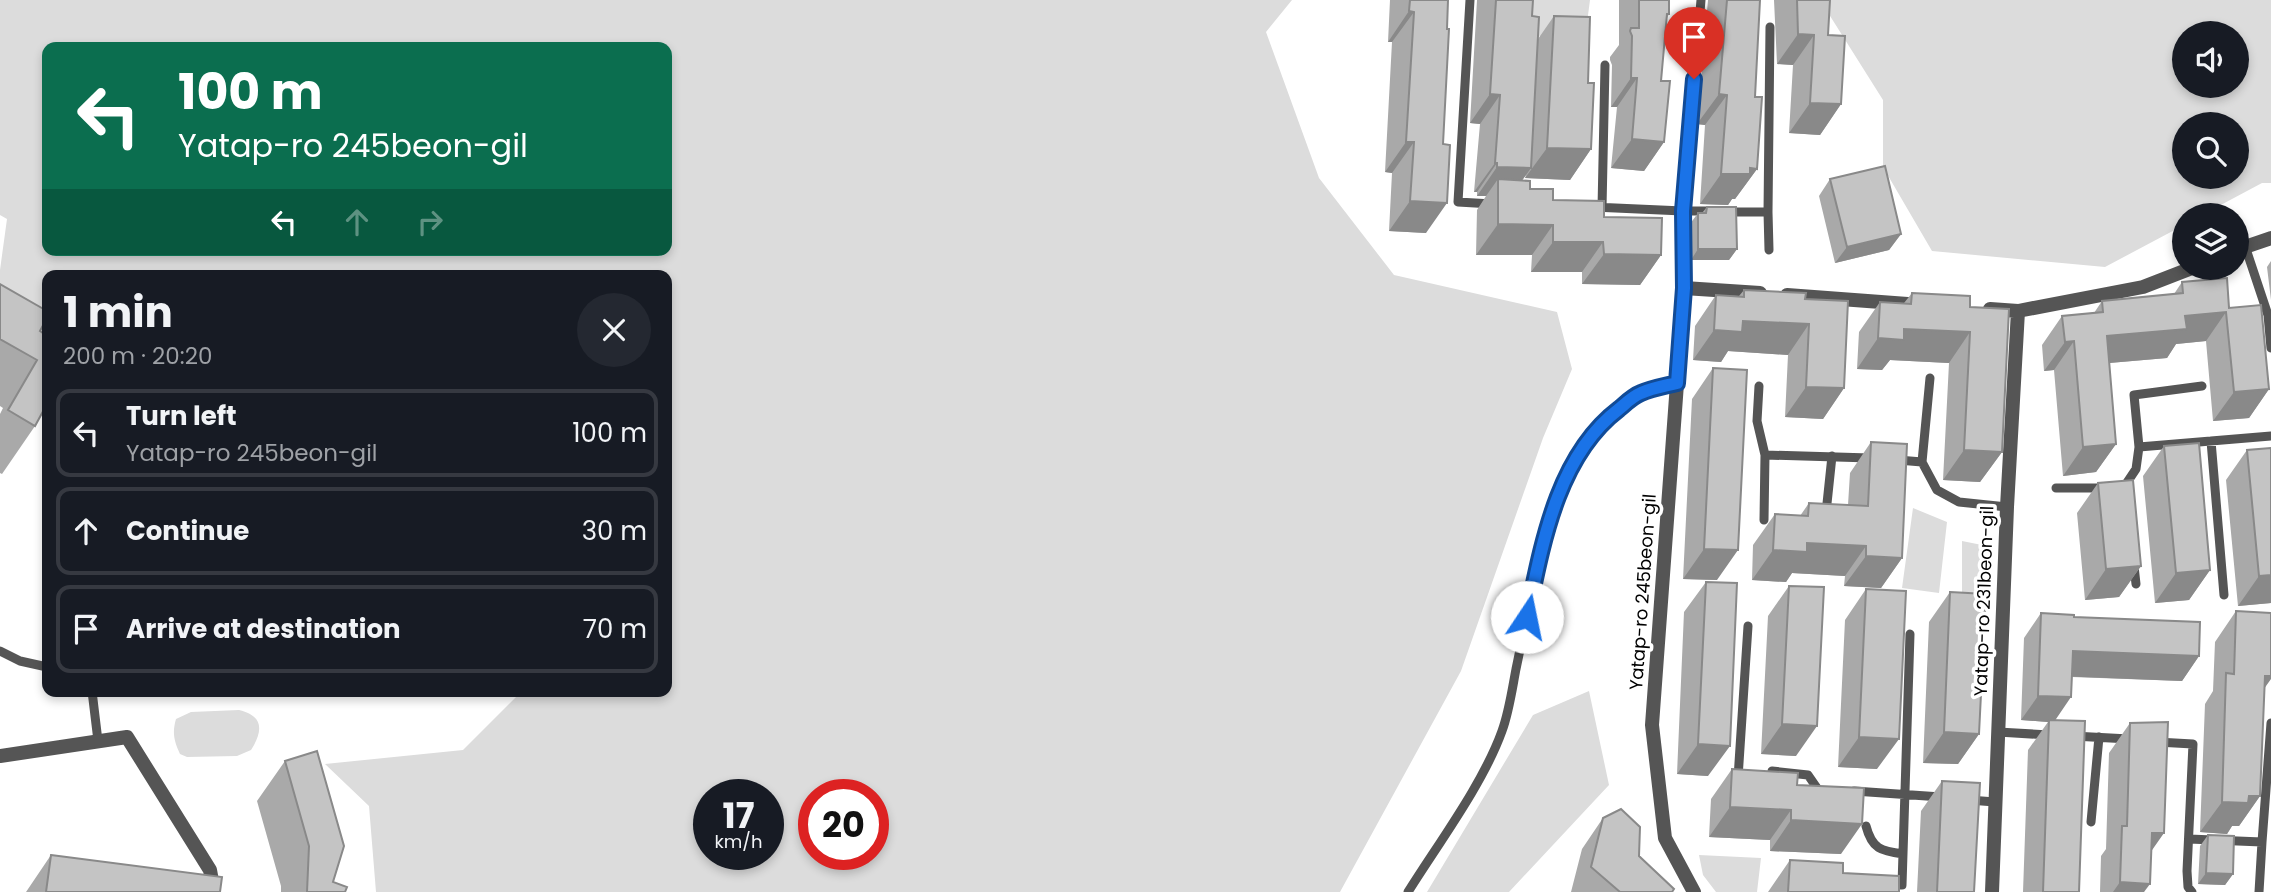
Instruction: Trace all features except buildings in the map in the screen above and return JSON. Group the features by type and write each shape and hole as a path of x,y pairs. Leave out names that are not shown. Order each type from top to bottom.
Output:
{"street":[{"path":"2249,245 2271,237"},
{"path":"1976,309 2018,312 2143,288 2172,276"},
{"path":"1684,288 1934,306"},
{"name":"Yatap-ro 245beon-gil","path":"1684,288 1653,725 1665,838 1694,892"},
{"name":"Yatap-ro 231beon-gil","path":"1992,892 2007,507 2018,312"},
{"path":"0,756 127,737 215,892"}],"lane":[{"path":"1469,0 1458,202 1505,204"},
{"path":"1684,288 1683,211 1701,0"},
{"path":"1769,250 1770,27"},
{"path":"1602,208 1605,65"},
{"path":"1578,207 1768,212"},
{"path":"2249,267 2269,315 2271,348"},
{"path":"1930,379 1922,462 1937,489 1959,502 2007,507"},
{"path":"1408,892 1466,799 1502,731 1546,536 1560,492 1580,450 1607,418 1638,393 1677,383"},
{"path":"1759,386 1757,421 1765,455 1764,520"},
{"path":"2127,496 2126,484 2136,469 2139,447 2134,395 2202,386"},
{"path":"2139,447 2271,436"},
{"path":"2211,441 2224,595"},
{"path":"1765,455 1922,462"},
{"path":"1825,518 1832,456"},
{"path":"2056,488 2101,489 2126,484"},
{"path":"2133,559 2136,584"},
{"path":"1740,784 1737,775 1748,626"},
{"path":"1877,885 1902,885 1910,634"},
{"path":"0,652 20,661 42,666"},
{"path":"93,697 98,741"},
{"path":"2259,892 2271,723"},
{"path":"1998,732 2139,740"},
{"path":"2091,822 2099,737"},
{"path":"2152,741 2193,744 2188,887 2192,892"},
{"path":"1772,771 1808,775 1816,788"},
{"path":"1803,789 1829,789"},
{"path":"1842,790 1995,802"},
{"path":"1866,826 1869,839 1883,851 1903,853"},
{"path":"2189,839 2262,842"}],"shaded area":[{"path":"0,0 1292,0 1266,32 1319,178 1394,275 1557,312 1572,369 1543,438 1461,671 1340,892 376,892 369,806 325,764 463,750 516,697 672,697 672,270 42,270 42,346 0,323 0,270 7,219 0,215"},
{"path":"1533,0 1590,0 1585,38 1532,36"},
{"path":"1820,0 2271,0 2271,183 2262,183 2224,203 2172,203 2172,231 2105,267 1932,251 1883,167 1883,100"},
{"path":"1913,508 1947,522 1939,593 1902,588"},
{"path":"1962,541 1987,546 1984,593 1962,592"},
{"path":"1589,691 1609,785 1509,892 1427,892 1533,715"},
{"path":"239,710 253,716 259,725 258,737 251,750 237,756 187,757 180,754 174,737 176,719 191,712"},
{"path":"1699,855 1761,858 1757,892 1716,892 1703,875"}],"route":[{"path":"1527,617 1546,536 1560,492 1580,450 1607,418 1638,393 1677,383 1684,288 1683,211 1694,79"}]}
